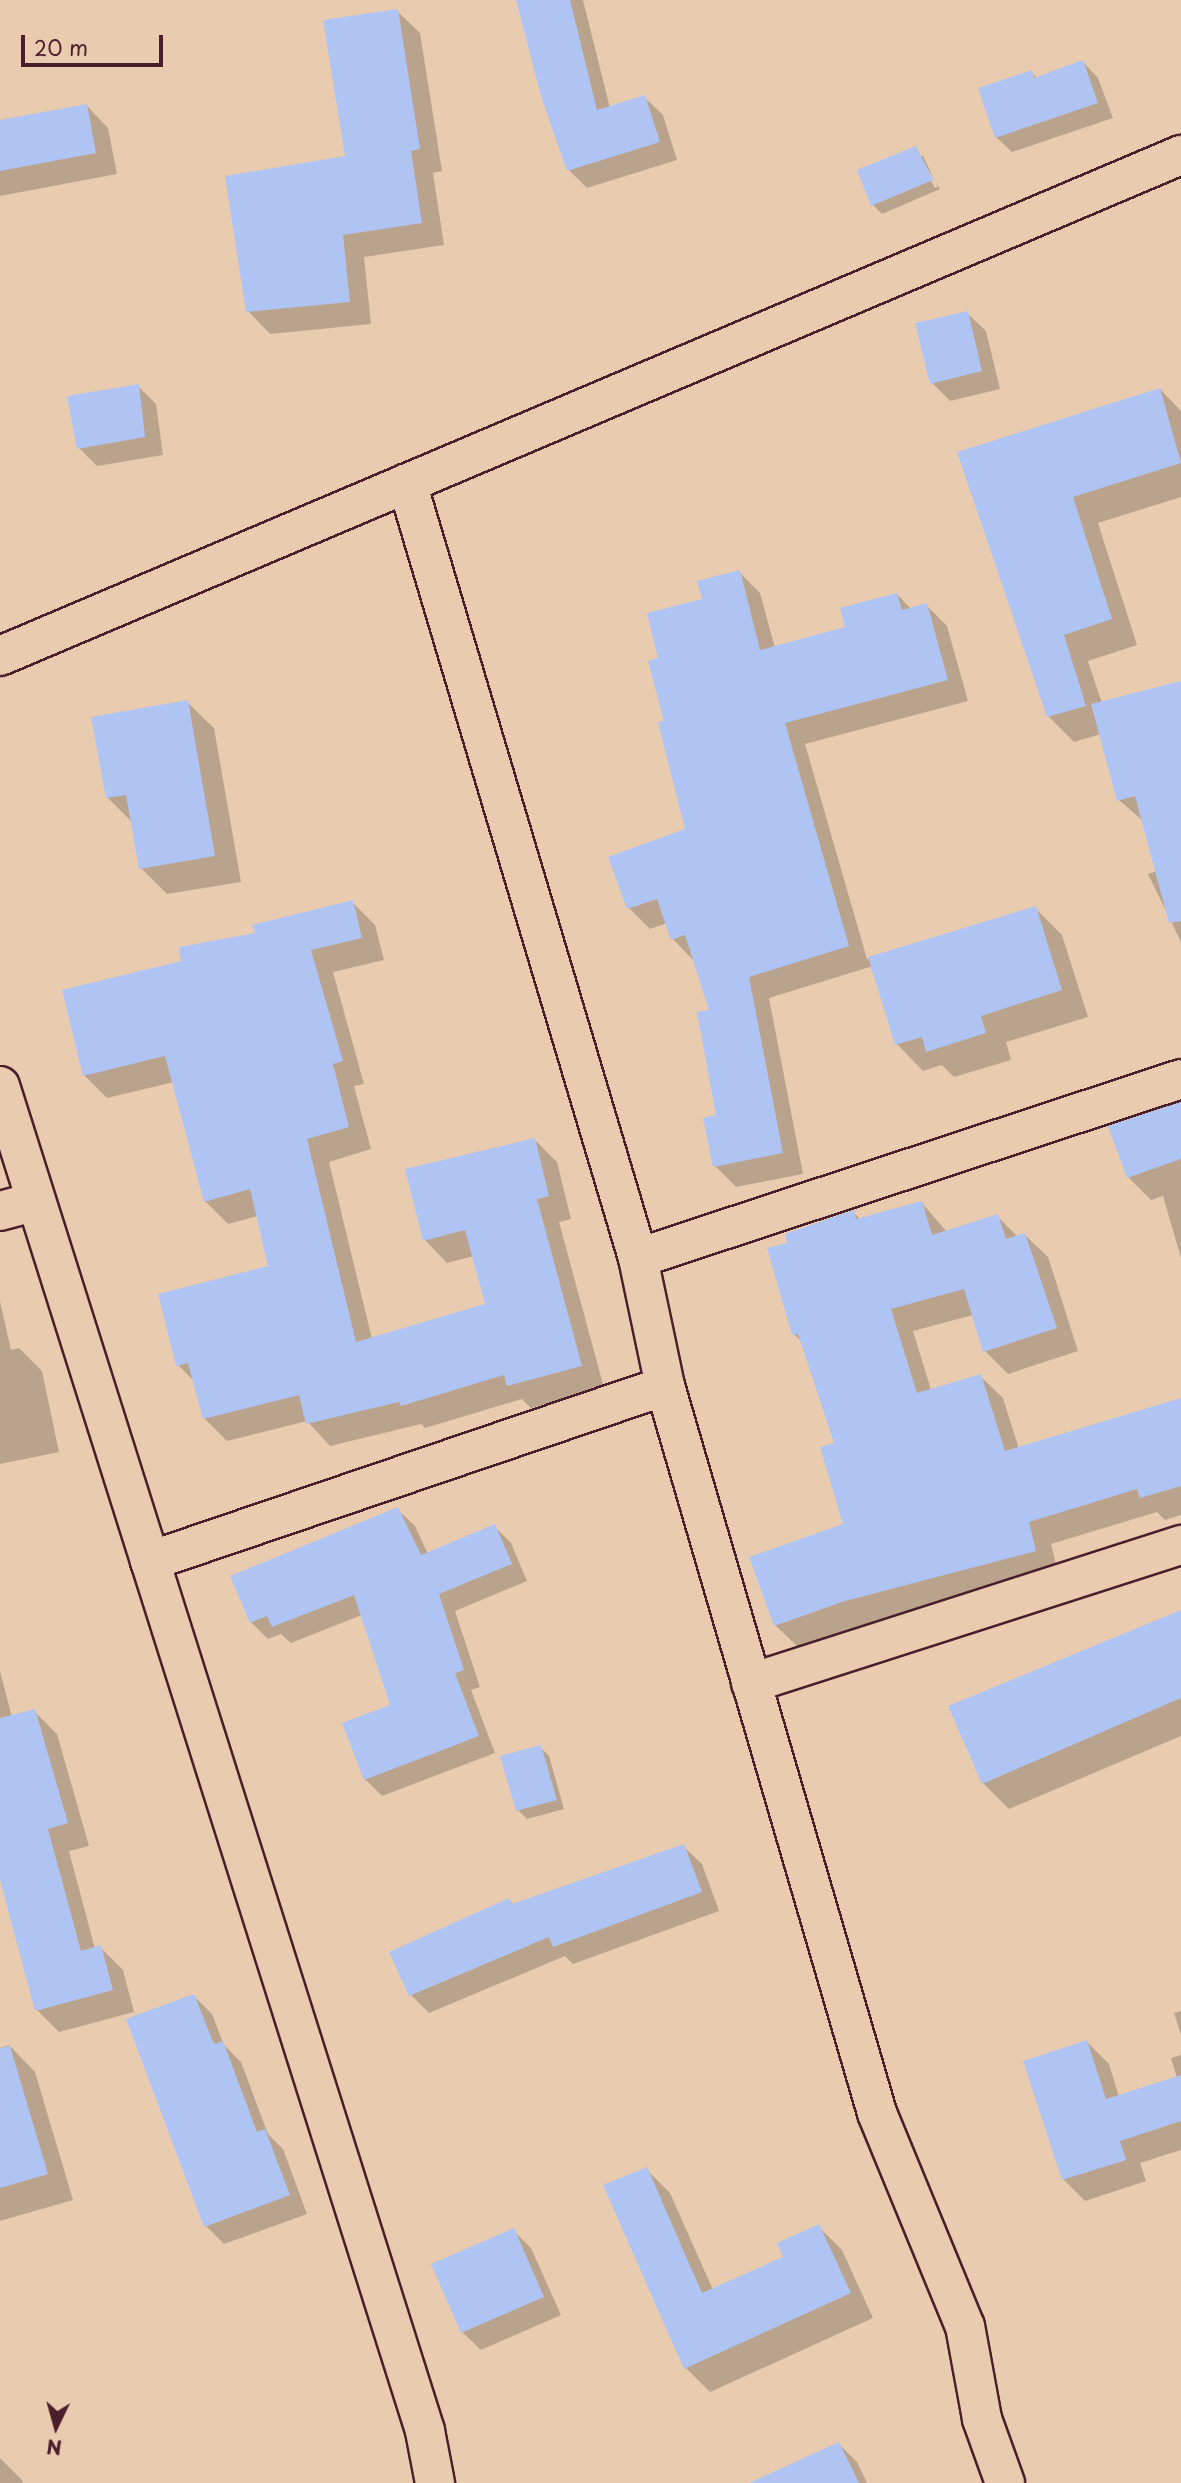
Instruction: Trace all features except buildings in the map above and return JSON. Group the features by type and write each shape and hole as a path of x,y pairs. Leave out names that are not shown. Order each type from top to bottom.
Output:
{"street":[{"path":"0,656 1181,155"},
{"path":"407,483 638,1258 664,1386 877,2113 965,2326 982,2419 1005,2483"},
{"path":"638,1258 1181,1079"},
{"path":"0,1086 17,1206 150,1561 425,2431 435,2483"},
{"path":"150,1561 664,1386"},
{"path":"751,1683 1181,1545"}]}
